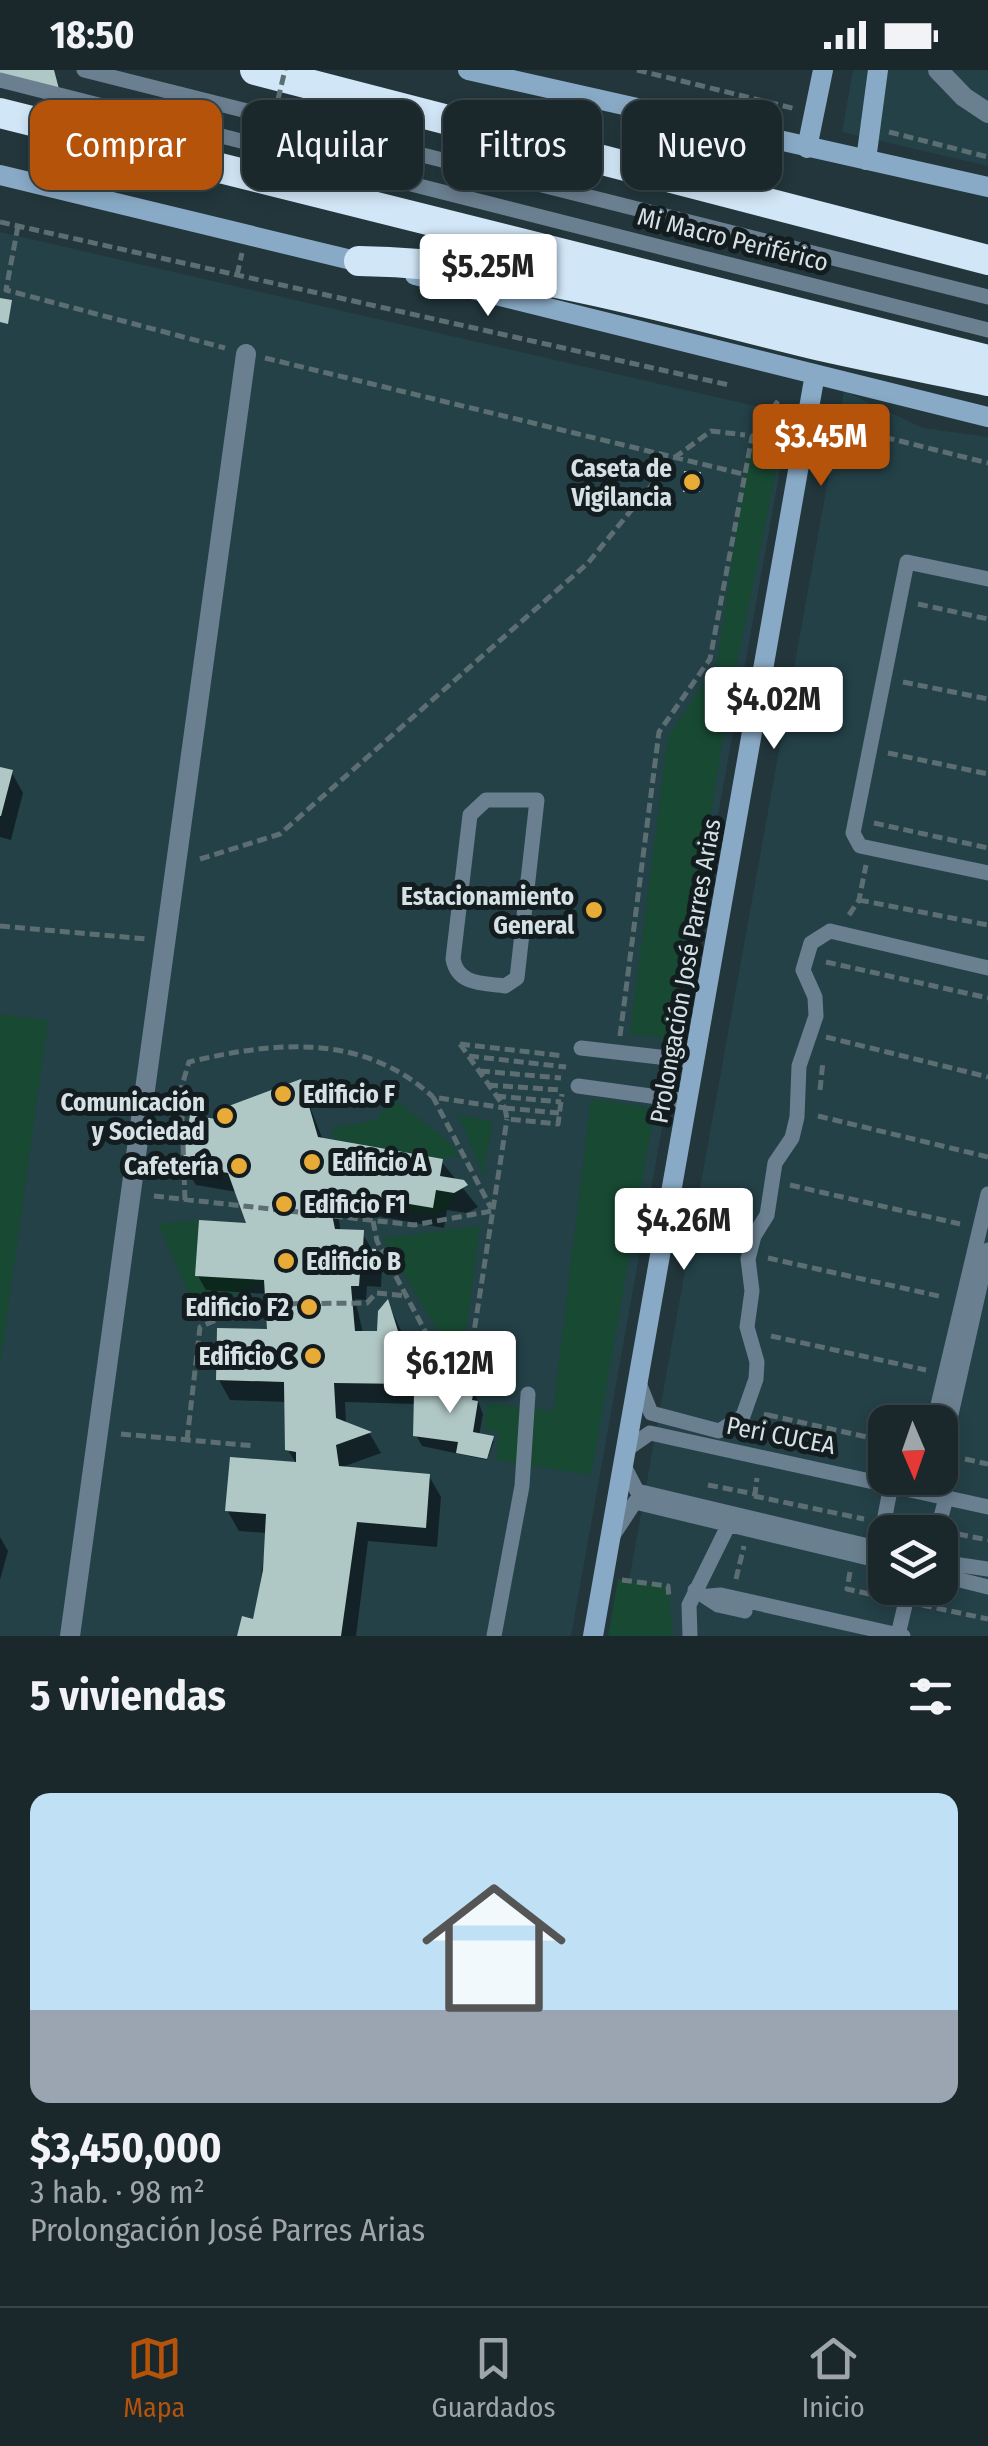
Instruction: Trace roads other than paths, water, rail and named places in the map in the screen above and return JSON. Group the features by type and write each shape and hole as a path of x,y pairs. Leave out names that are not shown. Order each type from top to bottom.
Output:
{"highway":[{"path":"255,70 988,260"},
{"path":"0,112 988,360"},
{"path":"359,262 460,266 566,282 820,346 988,381"}],"main road":[{"path":"468,70 988,187"},
{"path":"807,148 823,70"},
{"path":"866,160 878,70"},
{"path":"0,175 988,417"},
{"name":"Prolongación José Parres Arias","path":"593,1636 815,374"}],"street":[{"path":"938,70 964,97 988,113"},
{"path":"70,1636 246,354"}],"lane":[{"name":"Mi Macro Periférico","path":"84,70 988,297"},
{"name":"Mi Macro Periférico","path":"0,80 988,330"},
{"path":"988,579 906,562 853,833 860,846 988,874"},
{"path":"486,800 537,800 517,978 506,986 463,980 455,972 453,958 470,815 486,800"},
{"path":"640,1383 651,1413 719,1431 742,1416 756,1379 757,1362 747,1327 752,1290 750,1247 768,1215 775,1163 792,1138 797,1117 799,1066 816,1016 815,997 804,970 811,943 830,931 988,968"},
{"path":"574,1052 694,1062"},
{"path":"568,1085 688,1101"},
{"path":"938,1405 988,1194"},
{"path":"942,1515 946,1498 940,1459 988,1250"},
{"path":"494,1636 522,1486 528,1394"},
{"name":"Peri CUCEA","path":"626,1457 650,1433 868,1477"},
{"path":"626,1457 637,1491 868,1544"},
{"name":"Peri CUCEA","path":"936,1495 988,1507"},
{"path":"611,1537 634,1502 868,1558"},
{"path":"690,1636 689,1605 702,1593 729,1524"},
{"path":"958,1564 988,1568"},
{"path":"958,1580 988,1587"},
{"path":"702,1593 900,1636 905,1605"},
{"path":"702,1593 718,1605 859,1636"}],"place":[{"name":"Caseta de Vigilancia","path":"692,482"},
{"name":"Estacionamiento General","path":"594,910"},
{"name":"Edificio F","path":"283,1094"},
{"name":"Comunicación y Sociedad","path":"225,1116"},
{"name":"Edificio A","path":"312,1162"},
{"name":"Cafetería","path":"239,1166"},
{"name":"Edificio F1","path":"284,1204"},
{"name":"Edificio B","path":"286,1261"},
{"name":"Edificio F2","path":"309,1307"},
{"name":"Edificio C","path":"313,1356"}]}
